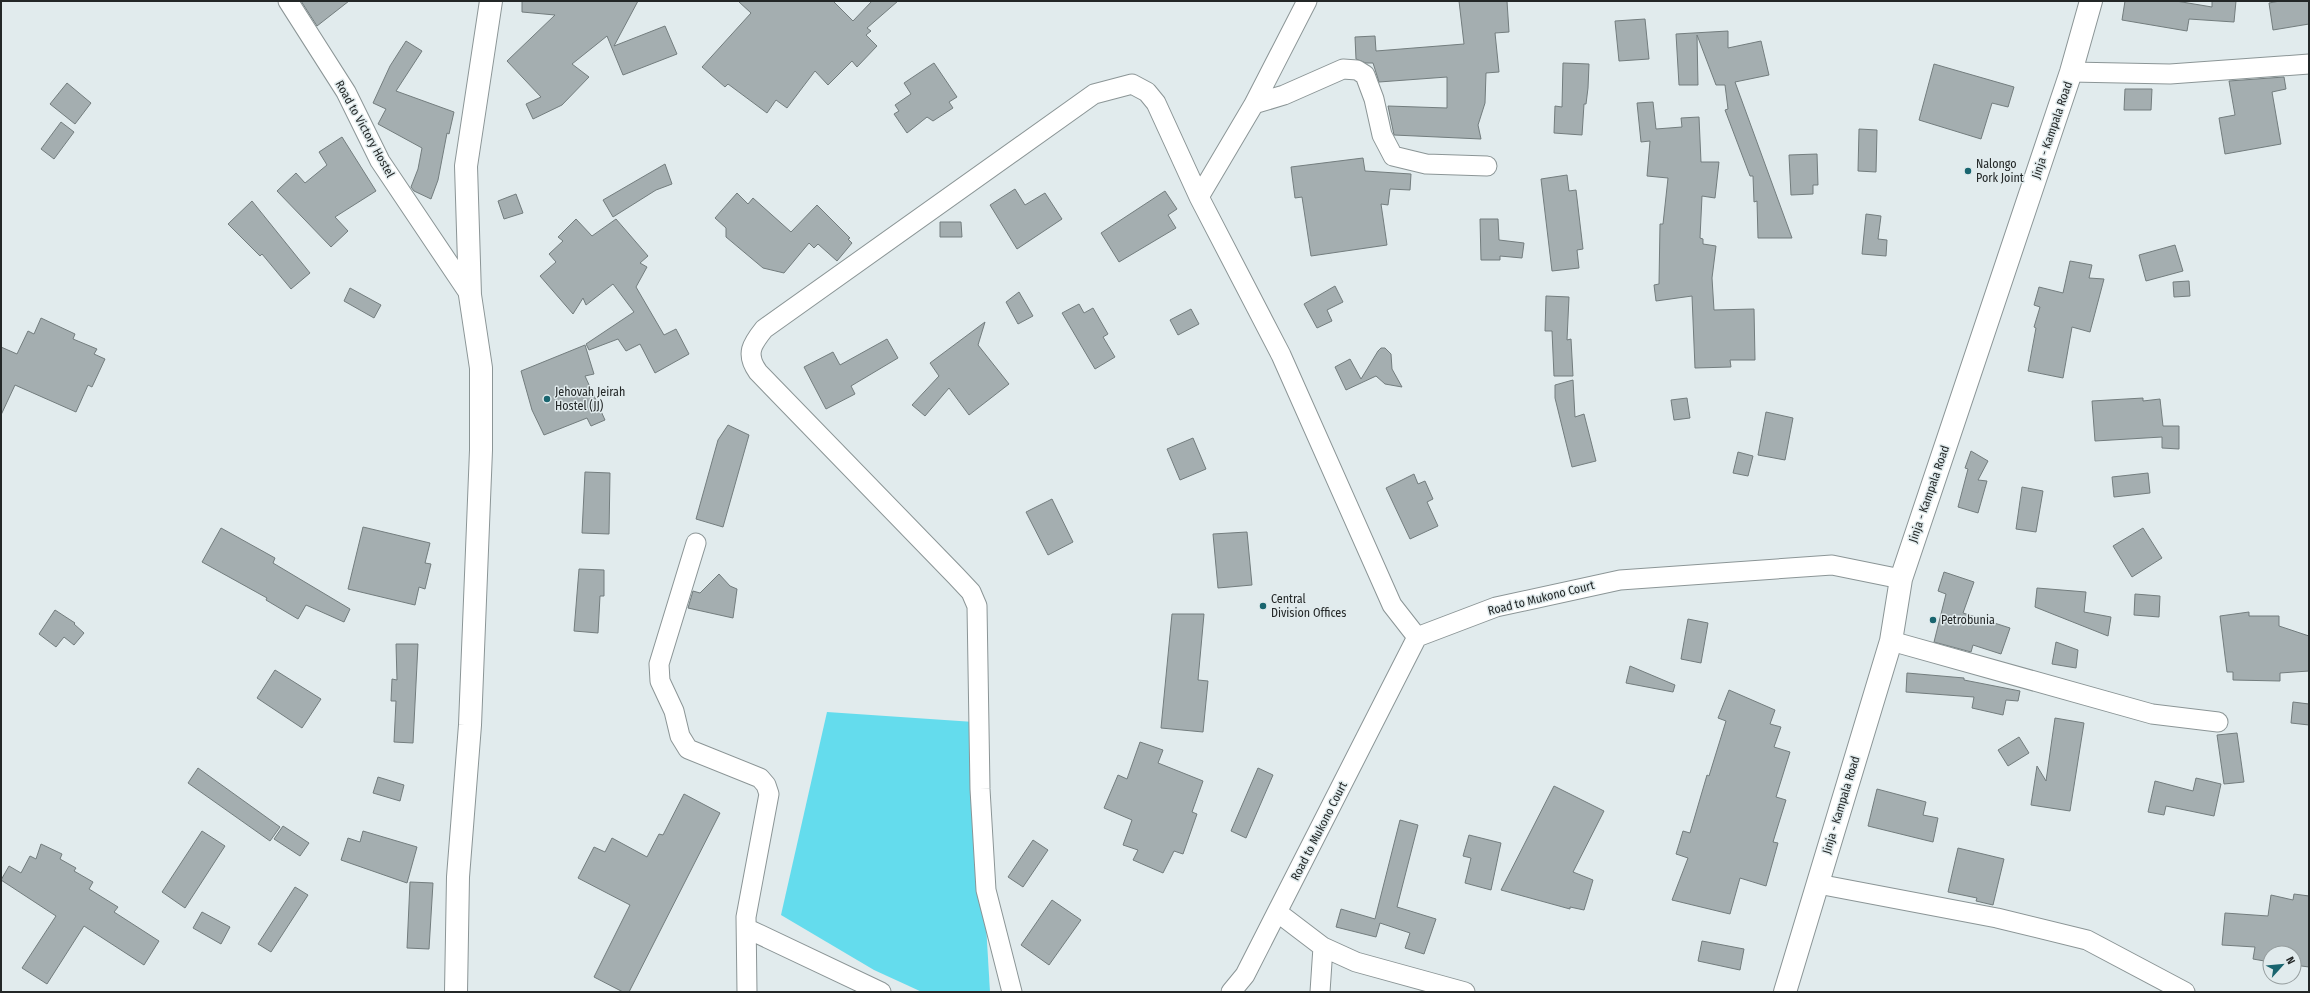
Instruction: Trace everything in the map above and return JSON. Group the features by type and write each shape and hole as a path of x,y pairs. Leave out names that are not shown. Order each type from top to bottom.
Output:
{"main road":[{"path":"457,992 458,877 470,725 481,450 481,368 470,295 466,166 491,1"},
{"name":"Jinja - Kampala Road","path":"1784,992 1891,641 1901,579 2071,72 2091,1"}],"street":[{"name":"Road to Victory Hostel","path":"288,1 346,92 380,161 470,295"},
{"path":"1199,197 1254,104 1307,1"},
{"path":"2071,72 2170,74 2309,64"},
{"path":"1254,104 1284,95 1343,69 1357,70 1365,75 1374,99 1382,135 1393,156 1426,164 1487,166"},
{"path":"1012,992 986,890 980,789 977,606 971,592 961,581 758,372 751,362 754,342 764,329 1094,94 1132,84 1147,92 1156,103 1199,197 1281,355 1392,605 1417,637"},
{"path":"696,543 659,664 660,681 674,711 680,736 688,749 760,778 766,785 769,794 746,917 748,929 747,992"},
{"name":"Road to Mukono Court","path":"1231,992 1245,975 1417,637 1496,607 1620,580 1832,565 1901,579"},
{"path":"1891,641 2152,714 2218,722"},
{"path":"1818,884 1997,918 2087,940 2185,992"},
{"path":"1277,912 1323,947 1356,962 1464,992"},
{"path":"748,929 881,992"},
{"path":"1320,992 1323,947"}],"shaded area":[{"path":"827,712 974,722 990,992 922,992 874,970 781,915"}],"building":[{"path":"301,1 349,1 317,26"},
{"path":"522,1 638,1 614,46 665,26 677,54 623,75 607,36 572,64 589,77 562,105 533,119 526,104 541,97 507,61 555,15 522,12"},
{"path":"738,1 833,1 853,21 872,1 898,1 867,28 871,31 866,35 877,46 857,67 852,61 828,85 815,71 787,108 776,100 767,113 728,84 725,87 702,67 751,13"},
{"path":"1459,1 1507,1 1509,32 1495,33 1499,72 1486,73 1485,103 1478,125 1481,139 1394,135 1388,106 1447,108 1447,77 1379,82 1373,63 1366,63 1356,59 1355,37 1375,36 1376,51 1464,44"},
{"path":"2125,1 2176,1 2212,7 2212,1 2236,1 2234,22 2189,19 2187,31 2122,20"},
{"path":"2280,1 2309,1 2309,24 2273,30 2269,3"},
{"path":"1645,19 1649,59 1619,61 1615,21"},
{"path":"1728,31 1728,48 1761,41 1769,75 1735,82 1792,238 1758,238 1757,201 1754,202 1753,176 1750,176 1725,110 1728,109 1725,85 1716,85 1697,35 1698,85 1679,85 1676,34"},
{"path":"406,41 422,51 396,91 454,112 449,134 447,133 438,180 431,199 414,191 411,187 418,169 422,148 378,124 386,109 373,103 390,66"},
{"path":"934,63 957,97 949,102 953,108 933,121 927,117 907,133 894,114 899,111 895,105 911,94 904,83"},
{"path":"1563,63 1589,64 1588,88 1586,104 1584,104 1582,135 1554,133 1555,106 1562,107"},
{"path":"1934,64 2014,87 2008,107 1992,103 1981,139 1919,120"},
{"path":"2284,77 2286,89 2272,92 2281,144 2225,154 2219,118 2235,115 2229,81"},
{"path":"67,83 91,103 75,124 50,104"},
{"path":"2125,89 2152,89 2151,110 2124,110"},
{"path":"1653,102 1656,129 1682,127 1681,118 1699,117 1701,162 1719,162 1715,198 1702,196 1700,238 1703,239 1703,244 1716,246 1712,278 1714,310 1754,309 1755,360 1730,360 1731,367 1695,368 1692,296 1656,301 1654,285 1659,284 1660,224 1663,224 1668,178 1647,176 1650,141 1641,142 1637,103"},
{"path":"61,122 74,132 54,159 41,149"},
{"path":"1859,129 1877,130 1876,172 1858,171"},
{"path":"342,137 376,191 335,217 348,231 331,247 277,191 296,173 305,183 327,165 319,152"},
{"path":"1817,154 1818,185 1813,185 1813,194 1791,195 1789,155"},
{"path":"1363,158 1365,171 1411,174 1410,190 1390,189 1388,205 1381,204 1387,245 1311,256 1302,197 1295,198 1291,167"},
{"path":"665,164 672,184 656,190 613,217 603,200"},
{"path":"1567,175 1569,191 1576,190 1583,249 1577,250 1579,268 1552,271 1541,179"},
{"path":"1015,189 1025,205 1045,193 1062,219 1017,249 990,205"},
{"path":"1165,191 1177,209 1168,215 1176,228 1119,262 1101,233"},
{"path":"737,193 748,204 753,198 791,232 817,205 850,238 848,239 852,243 837,261 818,244 814,248 809,243 784,273 763,268 726,237 726,228 715,218"},
{"path":"516,194 523,213 504,219 498,201"},
{"path":"252,201 310,273 291,289 262,254 260,256 228,224"},
{"path":"1866,214 1881,216 1878,239 1887,240 1886,256 1862,254"},
{"path":"576,219 592,236 616,219 648,256 640,263 647,267 636,287 664,335 676,329 689,354 655,373 640,344 626,351 618,339 589,350 586,344 634,312 613,284 586,305 583,298 573,314 540,276 556,262 549,254 563,241 558,237"},
{"path":"1480,219 1498,219 1499,240 1524,243 1522,258 1500,256 1500,260 1481,260"},
{"path":"940,222 961,222 962,237 940,237"},
{"path":"2175,245 2183,271 2146,281 2139,255"},
{"path":"2070,261 2092,265 2089,278 2104,279 2090,332 2072,327 2063,378 2028,371 2036,328 2034,327 2040,307 2034,305 2039,287 2063,293"},
{"path":"2189,281 2190,296 2174,297 2173,282"},
{"path":"1335,286 1343,302 1327,310 1332,321 1317,328 1304,304"},
{"path":"350,288 381,305 374,318 344,301"},
{"path":"1019,292 1033,316 1018,324 1006,302"},
{"path":"1546,296 1569,297 1567,340 1571,339 1573,376 1554,376 1552,331 1545,331"},
{"path":"1079,304 1084,313 1093,308 1108,334 1103,337 1115,357 1095,369 1062,313"},
{"path":"1191,309 1199,324 1178,335 1170,320"},
{"path":"41,318 75,334 73,339 97,349 94,354 105,359 92,387 88,385 76,412 15,385 1,415 1,347 17,354 28,331 34,334"},
{"path":"985,322 978,345 1009,384 969,415 949,388 925,416 912,405 939,376 930,363"},
{"path":"887,339 898,358 851,386 855,394 826,409 804,367 833,352 840,365"},
{"name":"Jehovah Jeirah Hostel (JJ)","path":"585,345 594,374 585,376 605,420 591,426 587,418 544,435 532,410 521,371"},
{"path":"1381,348 1385,348 1391,354 1392,369 1402,387 1385,384 1376,376 1346,390 1335,367 1350,359 1361,379"},
{"path":"1573,380 1575,417 1584,414 1596,461 1572,467 1555,398 1555,385"},
{"path":"1687,398 1690,418 1674,420 1671,400"},
{"path":"2143,398 2143,401 2160,399 2163,426 2179,426 2179,449 2162,448 2162,437 2095,441 2092,401"},
{"path":"1766,412 1793,418 1785,460 1758,455"},
{"path":"728,425 749,435 723,527 696,519 718,440"},
{"path":"1193,438 1206,469 1180,480 1167,449"},
{"path":"1971,451 1988,461 1978,480 1987,481 1978,513 1958,507 1968,469 1965,468"},
{"path":"1738,452 1753,456 1748,476 1733,473"},
{"path":"585,472 610,473 609,534 582,533"},
{"path":"2148,473 2150,493 2114,497 2112,477"},
{"path":"1414,474 1418,484 1425,481 1433,499 1427,502 1438,526 1410,539 1386,488"},
{"path":"2022,487 2043,491 2036,532 2016,529"},
{"path":"1052,499 1073,542 1048,555 1026,512"},
{"path":"363,527 430,543 425,563 431,564 425,589 419,587 415,605 348,589"},
{"path":"221,528 275,558 273,563 350,609 344,622 306,605 298,619 266,600 267,598 202,562"},
{"path":"2143,528 2162,558 2132,577 2113,546"},
{"path":"1247,532 1252,585 1218,588 1213,534"},
{"path":"579,569 604,570 604,596 600,596 598,633 574,631"},
{"path":"1944,572 1974,582 1963,613 2010,628 2001,654 1973,645 1971,652 1934,642 1946,594 1938,591"},
{"path":"719,574 730,586 737,589 733,618 688,608 693,591 700,593"},
{"path":"2037,588 2086,592 2084,612 2111,617 2108,636 2035,607"},
{"path":"2135,594 2160,596 2159,617 2134,615"},
{"path":"55,610 75,623 74,624 84,633 74,645 64,637 56,647 39,634"},
{"path":"2249,612 2249,616 2279,616 2279,626 2309,636 2309,671 2280,673 2280,681 2233,680 2233,672 2227,672 2220,616"},
{"path":"1172,614 1204,614 1198,680 1208,681 1203,732 1161,728"},
{"path":"1688,619 1708,623 1701,663 1681,659"},
{"path":"2056,642 2078,650 2076,668 2052,664"},
{"path":"396,644 418,644 413,743 394,742 396,701 391,701 392,679 397,680"},
{"path":"1630,666 1675,685 1673,692 1626,683"},
{"path":"275,670 321,699 302,728 257,698"},
{"path":"1907,673 1964,678 1964,680 2020,691 2018,701 2006,700 2003,715 1972,708 1974,697 1906,692"},
{"path":"1729,690 1775,710 1770,724 1781,727 1774,747 1790,752 1776,797 1786,800 1773,842 1778,843 1766,886 1740,878 1730,914 1672,900 1688,858 1676,854 1683,831 1690,833 1707,775 1709,776 1726,721 1718,718"},
{"path":"2293,702 2309,704 2309,725 2291,723"},
{"path":"2055,718 2084,723 2070,811 2031,805 2037,766 2046,781"},
{"path":"2237,733 2244,782 2224,784 2217,735"},
{"path":"2019,737 2029,753 2008,766 1998,750"},
{"path":"1140,742 1163,750 1158,763 1203,781 1192,812 1197,814 1183,854 1174,851 1163,873 1133,860 1138,850 1123,845 1132,820 1104,808 1118,775 1127,779"},
{"path":"198,768 280,827 270,841 188,783"},
{"path":"1258,768 1273,775 1246,838 1231,831"},
{"path":"378,777 404,785 400,801 373,793"},
{"path":"2196,778 2221,784 2214,816 2166,806 2164,815 2148,812 2155,781 2193,791"},
{"path":"1554,786 1604,811 1573,872 1593,880 1584,910 1570,907 1570,909 1501,890"},
{"path":"1877,789 1926,802 1923,815 1938,818 1933,842 1868,826"},
{"path":"684,794 720,813 629,992 623,992 594,977 630,905 578,878 594,847 605,852 612,838 647,857 659,834 663,835"},
{"path":"1400,820 1418,825 1397,907 1436,919 1424,954 1405,948 1410,933 1380,923 1376,937 1336,927 1341,909 1375,919"},
{"path":"283,826 309,843 300,856 274,839"},
{"path":"202,831 225,846 185,908 162,892"},
{"path":"363,831 417,847 407,883 341,860 348,838 360,842"},
{"path":"1469,835 1501,843 1491,890 1465,883 1471,858 1463,856"},
{"path":"1033,840 1048,850 1023,887 1008,877"},
{"path":"41,844 62,854 60,859 76,868 74,871 93,882 89,889 118,907 114,912 159,941 144,965 84,926 47,984 22,968 56,916 1,880 9,866 21,873 30,856 36,859"},
{"path":"1958,848 2004,859 1993,905 1976,901 1977,898 1948,892"},
{"path":"410,882 433,883 429,949 407,948"},
{"path":"295,887 308,895 271,952 258,944"},
{"path":"2294,894 2309,896 2309,967 2302,966 2302,945 2262,945 2262,961 2253,959 2255,947 2222,945 2225,913 2268,916 2271,895 2293,900"},
{"path":"1052,900 1081,920 1049,965 1021,945"},
{"path":"202,912 230,927 221,944 193,928"},
{"path":"1702,941 1744,949 1740,970 1698,961"}],"place":[{"name":"Nalongo Pork Joint","path":"1968,171"},
{"name":"Jehovah Jeirah Hostel (JJ)","path":"547,399"},
{"name":"Central Division Offices","path":"1263,606"},
{"name":"Petrobunia","path":"1933,620"}]}
